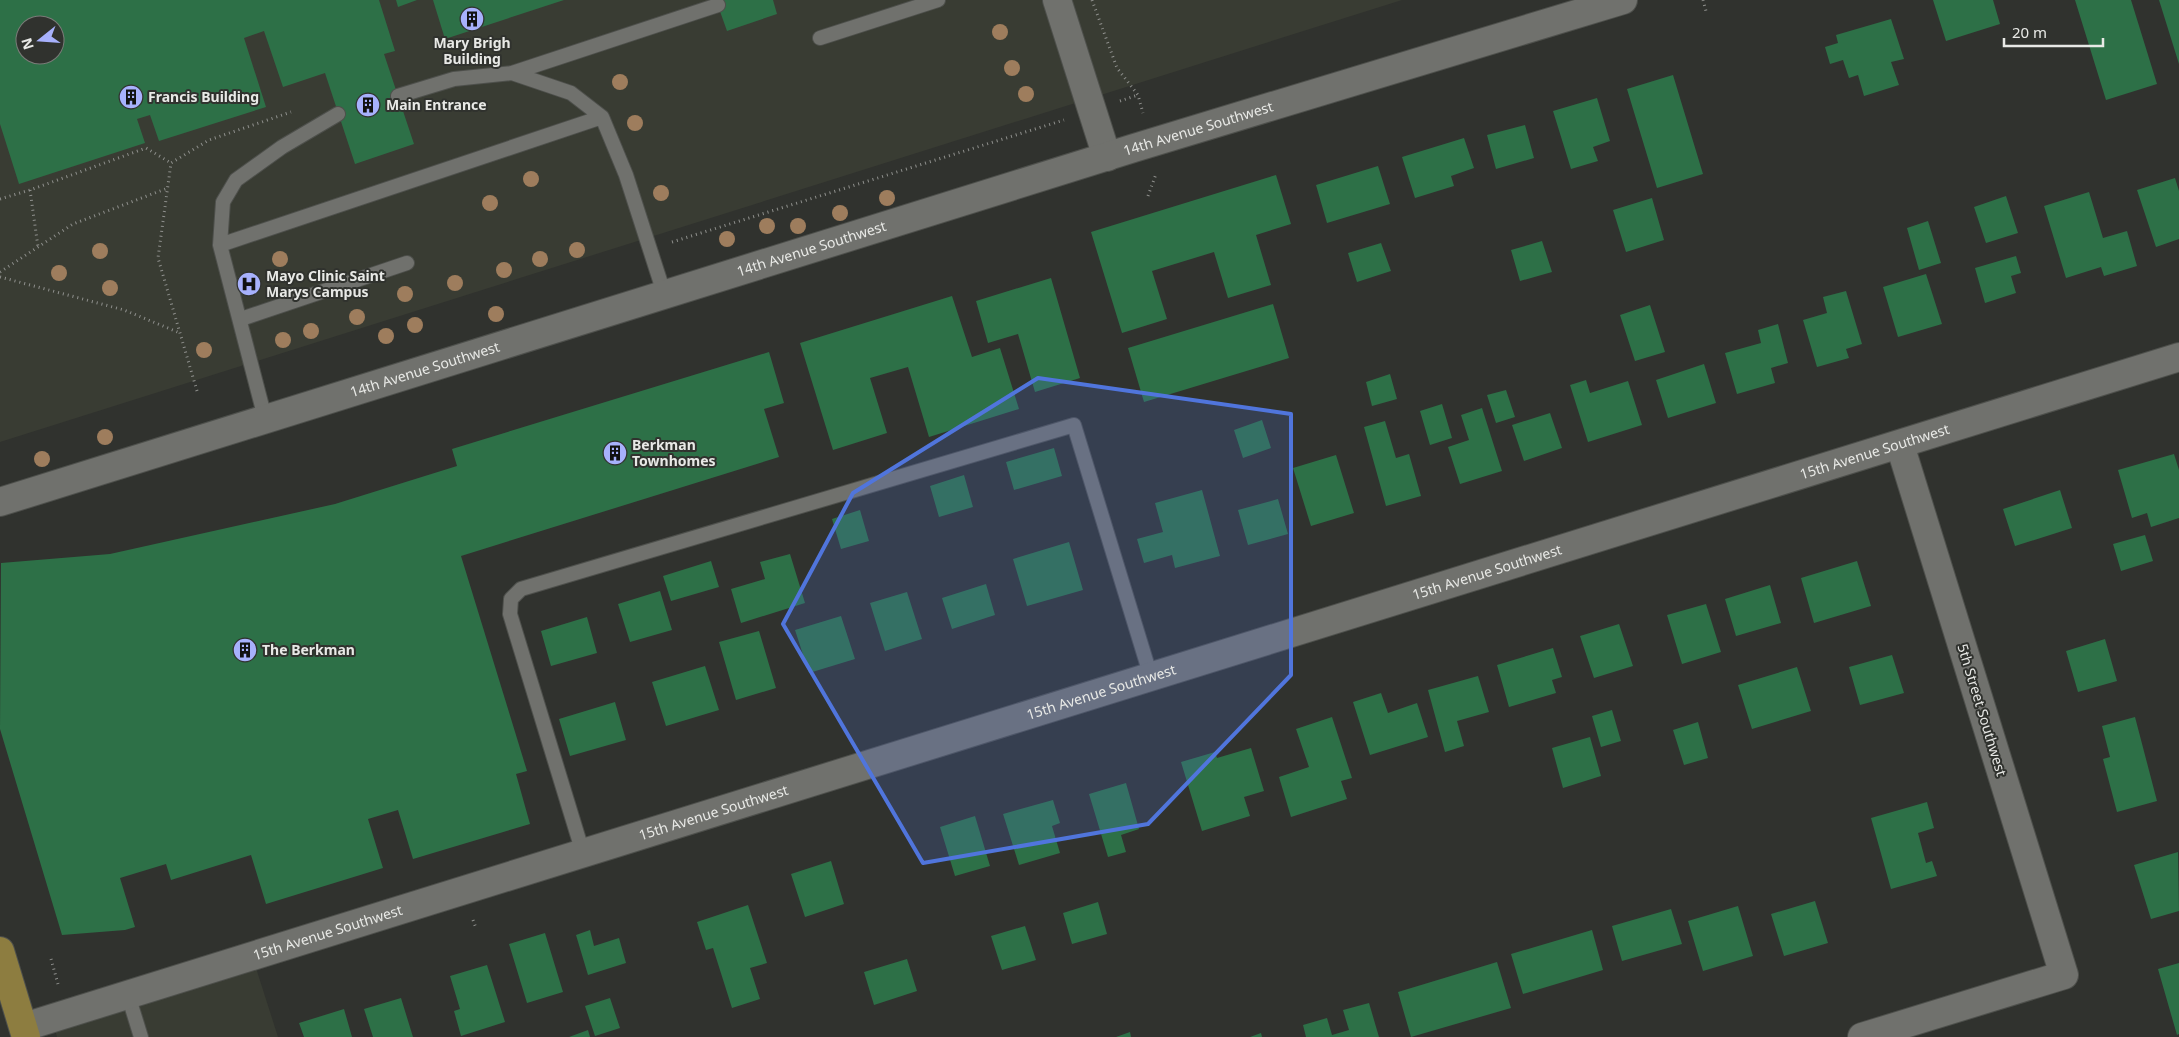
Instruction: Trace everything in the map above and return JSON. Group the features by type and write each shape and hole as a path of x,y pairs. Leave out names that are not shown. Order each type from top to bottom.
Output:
{"main road":[{"path":"0,951 25,1032"}],"street":[{"path":"1057,0 1107,156"},
{"name":"14th Avenue Southwest","path":"0,502 1107,156 1624,0"},
{"name":"15th Avenue Southwest","path":"25,1032 128,995 2179,358"},
{"name":"5th Street Southwest","path":"1862,1037 2064,975 1900,445"}],"lane":[{"path":"820,38 938,0"},
{"path":"398,96 454,80 512,73 718,5"},
{"path":"512,73 570,93 602,117 626,175 664,293"},
{"path":"265,418 241,319 220,245 223,202 236,180 282,147 338,114"},
{"path":"220,245 602,117"},
{"path":"241,319 408,264"},
{"path":"583,854 510,614 511,599 521,589 1074,425 1151,677"},
{"path":"128,995 142,1037"}],"path":[{"path":"1092,0 1117,68 1138,95"},
{"path":"1703,0 1706,11"},
{"path":"171,163 209,140 291,112"},
{"path":"650,249 1055,122"},
{"path":"0,199 146,148 171,163"},
{"path":"171,163 158,258 197,391"},
{"path":"0,272 73,224 168,188"},
{"path":"30,190 38,247"},
{"path":"0,277 124,310 180,333"}],"highlighted area":[{"path":"1038,378 1291,414 1291,675 1148,824 923,863 783,624 853,493"}],"shaded area":[{"name":"Mayo Clinic Saint Marys Campus","path":"0,0 1402,0 0,442"},
{"path":"256,968 278,1037 57,1037 55,1030"}],"building":[{"name":"Francis Building","path":"0,0 379,0 395,51 384,54 414,144 355,164 325,73 283,87 264,31 244,38 266,107 159,141 150,115 137,119 145,143 19,184 0,124"},
{"name":"Mary Brigh Building","path":"396,0 417,0 398,7"},
{"name":"Mary Brigh Building","path":"433,0 564,0 445,39"},
{"path":"716,0 773,0 777,14 727,31"},
{"path":"1933,0 1993,0 2000,24 1946,41"},
{"path":"2075,0 2131,0 2157,84 2106,100"},
{"path":"2159,0 2179,0 2179,64"},
{"path":"1891,19 1904,59 1891,62 1899,85 1864,96 1858,75 1849,78 1843,60 1830,64 1825,47 1838,43 1836,35"},
{"path":"1673,75 1703,174 1657,188 1627,89"},
{"path":"1597,98 1610,141 1593,147 1598,161 1571,169 1553,111"},
{"path":"1525,125 1534,158 1496,169 1487,135"},
{"path":"1464,138 1474,168 1451,176 1454,186 1415,198 1402,157"},
{"path":"1378,166 1390,204 1327,223 1316,185"},
{"path":"1276,175 1291,224 1256,235 1271,285 1228,298 1214,252 1152,271 1167,319 1122,333 1091,232"},
{"path":"2175,178 2179,191 2179,239 2156,247 2137,190"},
{"path":"2089,192 2103,238 2127,231 2137,266 2104,276 2101,267 2066,278 2044,206"},
{"path":"2006,196 2018,233 1986,243 1974,207"},
{"path":"1652,198 1664,240 1626,252 1613,210"},
{"path":"1928,221 1941,263 1919,270 1907,228"},
{"path":"1542,241 1552,272 1520,281 1511,250"},
{"path":"1381,243 1391,271 1357,282 1348,253"},
{"path":"2016,256 2021,273 2011,276 2016,293 1985,303 1975,268"},
{"path":"1926,274 1942,324 1898,337 1883,287"},
{"path":"1051,278 1080,378 1035,392 1018,334 988,343 976,301"},
{"path":"1846,291 1862,344 1846,349 1849,358 1817,367 1803,320 1827,313 1823,297"},
{"path":"952,296 972,357 1000,348 1019,409 929,437 908,367 870,378 887,433 833,450 800,343"},
{"path":"1273,304 1289,358 1144,402 1128,348"},
{"path":"1650,305 1665,352 1635,361 1620,315"},
{"path":"1778,324 1788,363 1771,368 1775,383 1737,394 1725,353 1761,343 1758,330"},
{"name":"The Berkman","path":"769,352 784,403 764,409 779,457 461,556 527,771 516,774 530,824 413,859 398,810 368,819 383,868 266,904 251,855 171,880 166,864 120,878 135,927 125,930 62,935 0,729 1,563 110,554 335,504 457,466 452,449"},
{"path":"1704,364 1716,403 1668,418 1656,380"},
{"path":"1390,374 1397,399 1372,406 1366,382"},
{"path":"1586,380 1590,393 1628,381 1642,425 1588,442 1570,385"},
{"path":"1506,390 1515,417 1496,423 1487,395"},
{"path":"1442,404 1452,438 1430,445 1420,411"},
{"path":"1482,408 1502,471 1460,484 1448,447 1469,440 1461,415"},
{"path":"1550,413 1562,448 1524,461 1512,425"},
{"path":"1262,420 1271,448 1243,458 1234,430"},
{"path":"1385,421 1396,458 1409,454 1421,496 1386,506 1364,427"},
{"path":"1054,448 1062,476 1014,490 1006,462"},
{"path":"2174,454 2179,470 2179,518 2151,527 2147,513 2132,518 2118,470"},
{"path":"1336,455 1354,513 1311,526 1293,468"},
{"path":"964,475 973,507 939,517 930,486"},
{"path":"1202,490 1220,556 1175,568 1172,555 1144,563 1137,539 1163,532 1155,503"},
{"path":"2060,490 2072,528 2015,546 2003,509"},
{"path":"1278,499 1288,534 1248,545 1238,510"},
{"path":"860,510 869,541 841,549 832,519"},
{"path":"2145,535 2153,561 2121,571 2113,544"},
{"path":"1069,542 1083,590 1027,606 1013,559"},
{"path":"790,554 805,603 741,623 731,589 765,579 760,562"},
{"path":"711,561 719,587 671,601 663,576"},
{"path":"1857,561 1871,606 1814,623 1801,578"},
{"path":"986,584 995,615 952,629 942,598"},
{"path":"1770,585 1781,623 1736,636 1725,599"},
{"path":"660,591 672,630 630,642 618,604"},
{"path":"907,592 922,639 885,651 870,603"},
{"path":"1706,604 1721,652 1682,664 1667,615"},
{"path":"841,616 855,659 809,673 795,630"},
{"path":"587,617 597,653 551,666 541,631"},
{"path":"1619,624 1633,666 1594,678 1580,636"},
{"path":"759,631 776,688 736,700 719,642"},
{"path":"2105,639 2117,681 2078,692 2066,651"},
{"path":"1553,648 1562,677 1552,680 1556,693 1509,707 1497,665"},
{"path":"1892,655 1904,693 1860,705 1849,667"},
{"path":"705,666 719,710 666,726 652,682"},
{"path":"1797,667 1811,711 1752,729 1738,685"},
{"path":"1478,676 1489,712 1457,721 1464,746 1445,752 1428,690"},
{"path":"1381,693 1388,713 1417,703 1428,737 1370,755 1353,702"},
{"path":"615,702 626,740 570,756 559,719"},
{"path":"1612,710 1621,741 1601,747 1592,716"},
{"path":"1332,717 1352,778 1341,781 1347,799 1291,817 1279,777 1309,767 1296,729"},
{"path":"2135,717 2157,801 2117,812 2103,759 2110,757 2102,726"},
{"path":"1698,722 1708,758 1684,765 1673,730"},
{"path":"1590,737 1601,776 1563,788 1552,748"},
{"path":"1251,748 1264,791 1244,797 1250,816 1202,831 1181,762 1215,752 1217,758"},
{"path":"1126,783 1139,829 1121,835 1126,852 1108,857 1089,794"},
{"path":"1053,800 1060,823 1052,826 1060,853 1019,865 1003,814"},
{"path":"1927,802 1934,828 1918,833 1926,863 1932,861 1937,876 1891,889 1871,818"},
{"path":"975,816 990,866 955,876 940,827"},
{"path":"2178,852 2179,911 2151,919 2134,865"},
{"path":"831,861 844,904 805,917 791,874"},
{"path":"1815,901 1828,943 1784,956 1771,914"},
{"path":"1098,902 1107,934 1072,944 1063,913"},
{"path":"748,905 767,963 750,968 760,999 732,1008 713,948 706,950 697,922"},
{"path":"1738,906 1753,956 1703,971 1688,921"},
{"path":"1671,909 1682,944 1622,961 1612,926"},
{"path":"1025,926 1036,960 1002,970 991,936"},
{"path":"590,930 594,946 619,938 626,963 588,975 576,935"},
{"path":"1592,930 1603,970 1523,994 1511,954"},
{"path":"545,933 563,992 527,1003 509,944"},
{"path":"907,959 917,991 874,1005 864,972"},
{"path":"1497,962 1511,1008 1411,1037 1398,992"},
{"path":"2179,963 2179,1034 2177,1035 2158,969"},
{"path":"487,965 505,1022 461,1036 454,1011 460,1009 450,976"},
{"path":"401,998 413,1037 373,1037 364,1009"},
{"path":"610,998 620,1028 595,1036 585,1006"},
{"path":"1369,1003 1379,1037 1306,1037 1303,1025 1327,1018 1332,1035 1349,1030 1343,1010"},
{"path":"344,1009 352,1037 304,1037 299,1023"},
{"path":"588,1030 590,1037 569,1037"},
{"path":"1130,1032 1131,1037 1116,1037"},
{"path":"1261,1033 1262,1037 1250,1037"}],"place":[{"name":"Mary Brigh Building","path":"472,19"},
{"name":"Francis Building","path":"131,97"},
{"name":"Main Entrance","path":"368,105"},
{"name":"Mayo Clinic Saint Marys Campus","path":"249,284"},
{"name":"Berkman Townhomes","path":"615,453"},
{"name":"The Berkman","path":"245,650"}]}
